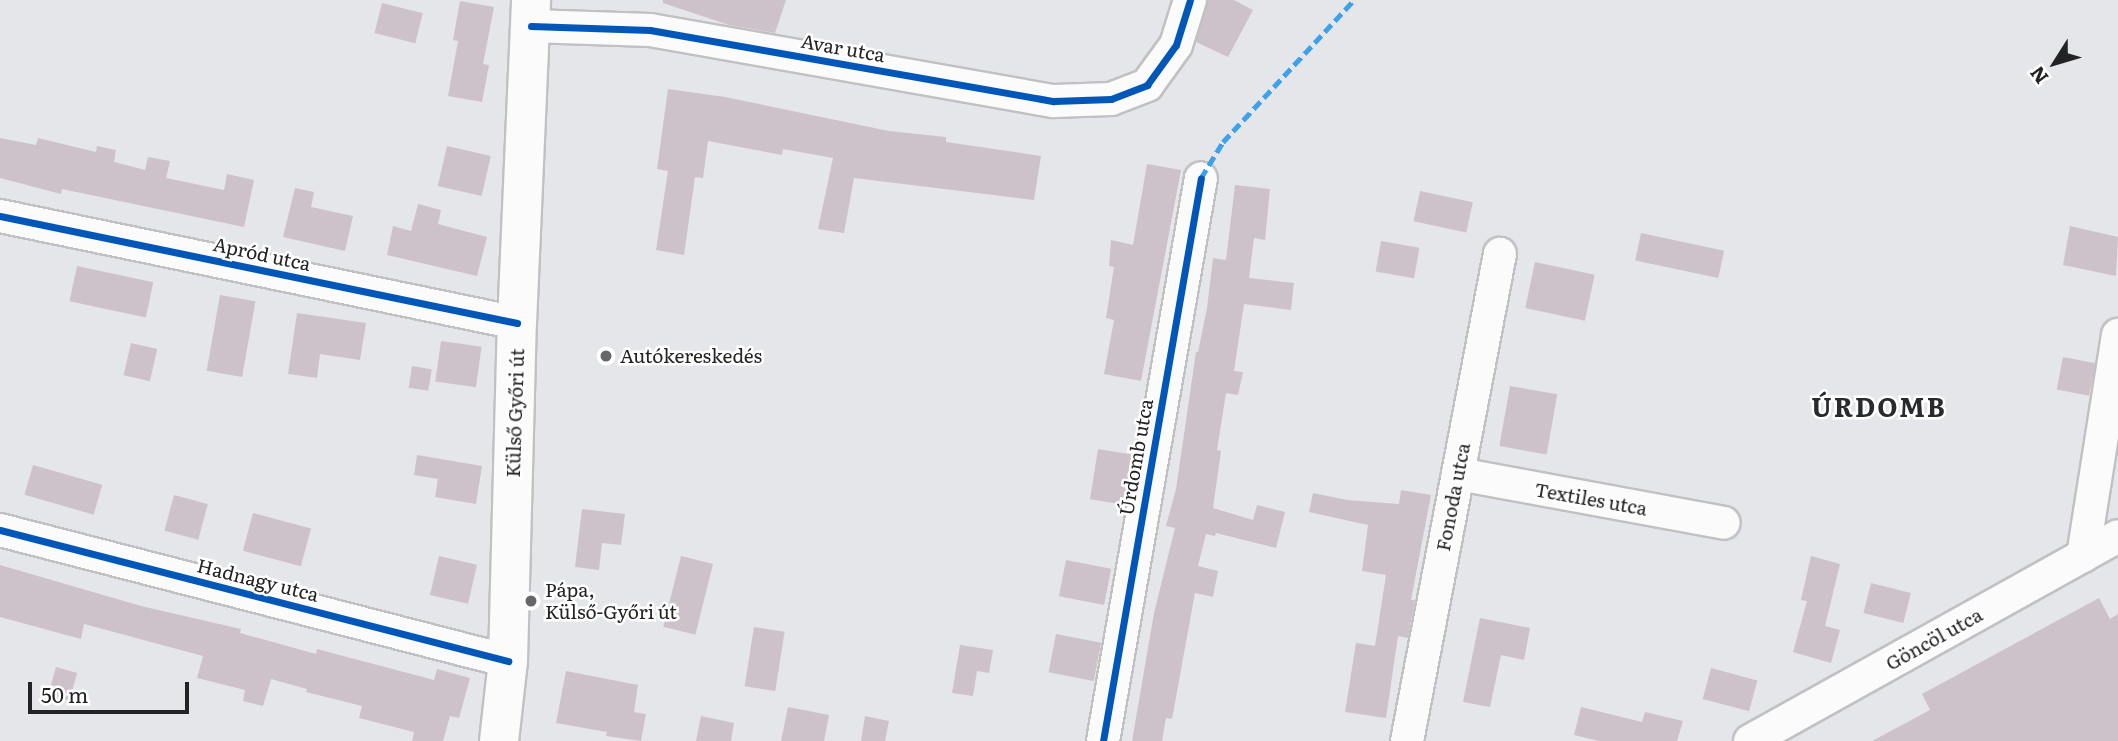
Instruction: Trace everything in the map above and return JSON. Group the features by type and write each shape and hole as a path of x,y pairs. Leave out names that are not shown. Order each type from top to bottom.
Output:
{"main road":[{"name":"Külső Győri út","path":"499,741 508,661 517,323 531,13"}],"street":[{"name":"Avar utca","path":"531,13 650,30 1054,101 1111,99 1147,85 1176,45 1190,0"},
{"name":"Úrdomb utca","path":"1103,741 1201,177"},
{"name":"Apród utca","path":"0,216 517,323"},
{"name":"Fonoda utca","path":"1407,741 1500,254"},
{"path":"2083,556 2118,335"},
{"name":"Textiles utca","path":"1458,474 1724,523"},
{"name":"Hadnagy utca","path":"0,530 508,661"},
{"name":"Göncöl utca","path":"1750,741 2118,536"}],"building":[{"path":"663,0 786,0 775,33 729,25 663,3"},
{"path":"1208,0 1234,0 1253,10 1228,57 1196,42"},
{"path":"460,1 494,7 483,64 489,65 482,102 448,96 458,41 453,40"},
{"path":"382,3 423,13 415,43 375,33"},
{"path":"668,89 725,97 889,131 946,137 946,142 1041,156 1034,200 854,178 844,233 818,229 833,158 783,149 782,155 708,141 703,178 695,177 684,255 656,250 668,171 657,169"},
{"path":"0,138 36,145 38,138 96,152 97,146 116,150 114,162 145,170 148,157 170,161 166,178 224,190 227,174 254,180 244,227 62,189 61,194 0,178"},
{"path":"447,146 491,156 482,196 438,186"},
{"path":"1147,164 1181,170 1141,381 1104,374 1114,320 1106,318 1114,267 1109,266 1111,240 1133,245"},
{"path":"1235,185 1270,189 1265,240 1254,238 1249,278 1294,283 1291,310 1244,304 1234,371 1243,372 1238,395 1226,393 1217,450 1221,451 1213,508 1253,520 1257,505 1285,512 1276,548 1216,533 1215,536 1206,534 1198,566 1218,571 1213,597 1195,593 1172,719 1166,718 1162,741 1132,741 1154,613 1175,528 1166,526 1176,489 1213,258 1226,260"},
{"path":"295,188 314,192 311,207 353,216 345,251 283,237"},
{"path":"1420,191 1473,202 1466,233 1414,221"},
{"path":"418,204 441,210 438,224 487,237 477,276 387,255 393,226 411,231"},
{"path":"2070,226 2118,237 2116,276 2063,265"},
{"path":"1641,233 1724,251 1718,278 1635,260"},
{"path":"1381,241 1419,248 1414,278 1376,272"},
{"path":"1535,262 1595,275 1585,321 1525,308"},
{"path":"77,266 153,282 146,317 70,301"},
{"path":"220,295 255,301 242,377 207,371"},
{"path":"297,313 366,323 360,360 320,354 317,378 288,374"},
{"path":"441,341 482,347 476,387 435,382"},
{"path":"131,343 157,349 150,381 124,375"},
{"path":"2063,357 2095,363 2089,396 2057,389"},
{"path":"412,366 432,369 428,391 409,388"},
{"path":"1510,386 1557,394 1547,454 1499,446"},
{"path":"1098,449 1134,455 1126,505 1090,499"},
{"path":"417,455 482,466 476,504 435,497 438,479 414,475"},
{"path":"33,465 102,485 94,515 24,495"},
{"path":"1401,490 1431,495 1411,600 1415,600 1408,638 1398,636 1386,718 1345,712 1356,643 1375,646 1386,575 1362,571 1368,525 1309,512 1313,493 1347,500 1399,504"},
{"path":"174,495 208,504 198,540 164,531"},
{"path":"582,509 625,514 621,545 602,543 599,570 575,567"},
{"path":"253,513 311,529 301,566 243,551"},
{"path":"439,556 477,565 468,604 430,595"},
{"path":"681,556 713,564 695,635 663,627"},
{"path":"1811,556 1840,564 1825,626 1840,630 1831,663 1793,652 1807,601 1801,600"},
{"path":"1066,560 1111,569 1104,605 1059,596"},
{"path":"0,565 141,606 241,629 240,633 316,654 317,649 434,680 437,669 470,678 459,718 450,716 443,741 412,741 414,732 359,718 362,706 306,692 307,689 271,679 263,706 243,701 245,690 197,678 203,656 84,624 81,639 0,617"},
{"path":"1871,583 1911,593 1903,623 1864,613"},
{"path":"2099,598 2110,619 2118,614 2118,741 1872,741 1930,710 1922,694"},
{"path":"1480,618 1530,628 1524,660 1501,655 1490,707 1463,702"},
{"path":"754,627 785,632 775,691 745,686"},
{"path":"1056,634 1101,643 1094,681 1049,672"},
{"path":"960,645 993,650 989,673 977,671 973,696 952,693"},
{"path":"56,667 77,673 69,701 48,695"},
{"path":"1711,668 1757,680 1749,711 1703,699"},
{"path":"566,671 638,685 634,712 646,714 641,741 606,736 607,732 556,723"},
{"path":"788,707 829,715 824,741 781,741"},
{"path":"1581,707 1642,722 1645,712 1683,721 1677,741 1599,741 1574,735"},
{"path":"701,716 734,723 731,741 696,741"},
{"path":"865,716 889,721 885,741 861,741"}],"marked path":[{"path":"1201,178 1223,142 1354,0"}],"cycle path":[{"path":"531,26 650,30 1054,101 1111,99 1147,85 1176,45 1190,0"},
{"path":"1103,741 1201,178"},
{"path":"0,216 517,323"},
{"path":"0,530 508,661"}],"place":[{"name":"Autókereskedés","path":"606,356"},
{"name":"Pápa, Külső-Győri út","path":"531,601"}],"district":[{"name":"ÚRDOMB","path":"1879,406"}]}
